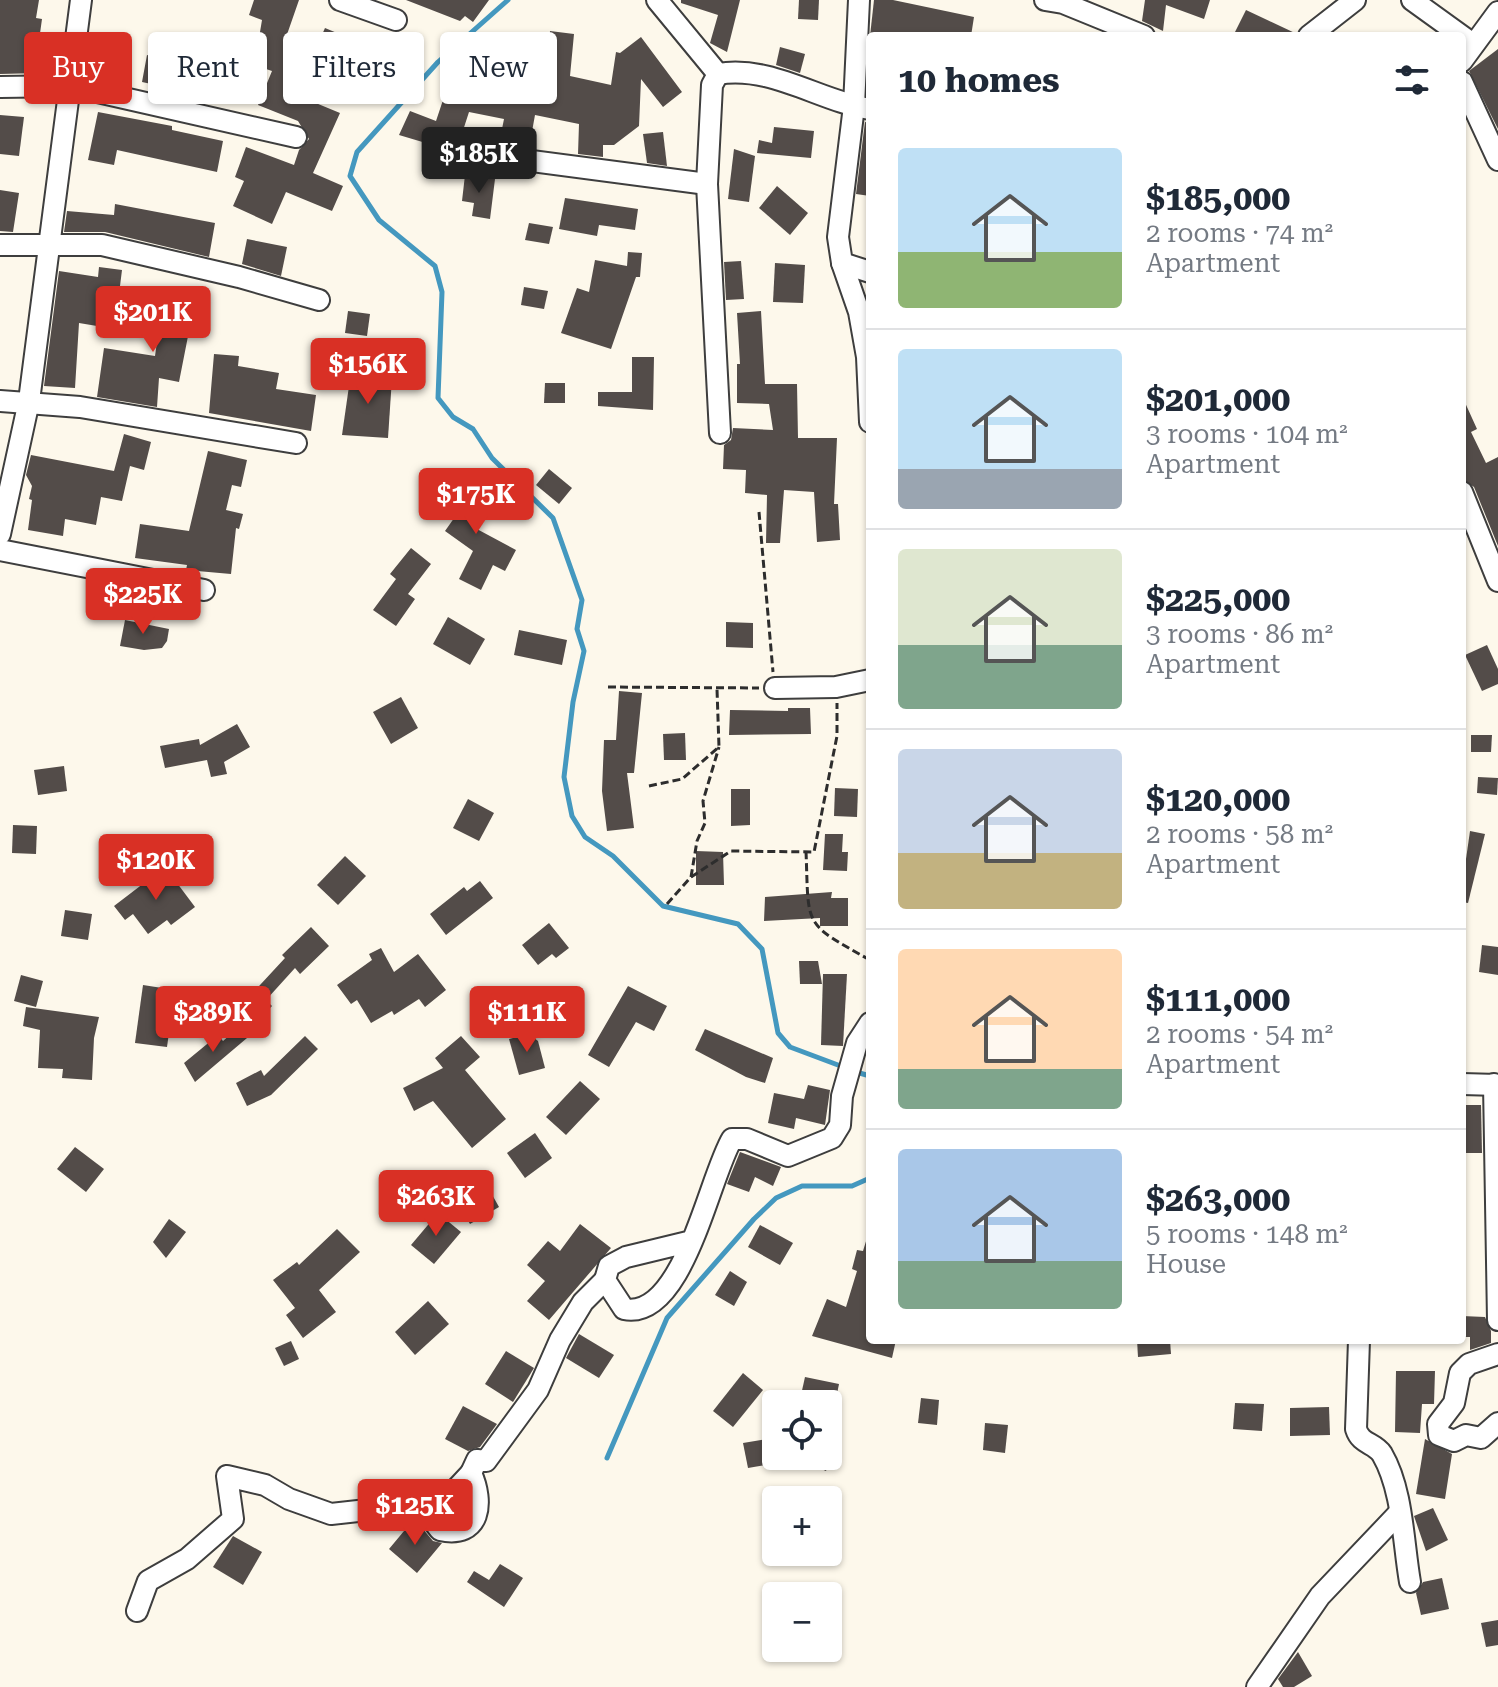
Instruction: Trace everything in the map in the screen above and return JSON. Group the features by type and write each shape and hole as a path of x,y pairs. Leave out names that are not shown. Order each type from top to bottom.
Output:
{"street":[{"path":"77,32 81,0"},
{"path":"340,0 396,20"},
{"path":"657,0 718,74"},
{"path":"859,0 862,108 838,237 842,263 859,312 866,369"},
{"path":"1045,0 1063,3 1134,32"},
{"path":"1314,32 1355,0"},
{"path":"1412,0 1446,32"},
{"path":"1467,52 1498,12"},
{"path":"718,74 732,72 797,84 862,108"},
{"path":"718,74 712,85 707,184 720,433"},
{"path":"0,87 24,87"},
{"path":"1466,91 1498,160"},
{"path":"132,100 296,137"},
{"path":"0,534 29,401 47,245 68,104"},
{"path":"471,153 707,184"},
{"path":"0,245 102,245 319,300"},
{"path":"842,263 866,271"},
{"path":"0,401 29,401 136,415 296,443"},
{"path":"1466,502 1498,581"},
{"path":"0,550 204,590"},
{"path":"775,688 836,687 866,681"},
{"path":"605,1280 624,1309 636,1311 647,1307 675,1277 710,1196 719,1161 732,1139 747,1139 788,1156 832,1138 840,1125 842,1096 857,1043 866,1030"},
{"path":"1466,1084 1496,1084 1498,1344"},
{"path":"430,1517 471,1473 477,1460 486,1461 494,1454 500,1440 538,1390 560,1340 583,1302 605,1280 609,1266 626,1257 692,1241"},
{"path":"1359,1344 1356,1429 1363,1442 1382,1454 1397,1495 1410,1582"},
{"path":"1498,1354 1469,1364 1460,1373 1454,1403 1438,1424 1439,1435 1454,1441 1466,1435 1481,1438 1498,1423"},
{"path":"137,1611 148,1581 187,1559 233,1519 227,1476 265,1485 289,1499 331,1514 367,1510 430,1517 440,1530 466,1530 474,1522 478,1501 478,1489 471,1473"},
{"path":"1257,1687 1320,1596 1398,1514"}],"path":[{"path":"608,687 775,688 759,512"},
{"path":"667,904 691,877 731,851 814,852 837,736 836,687"},
{"path":"691,877 697,841 705,823 703,801 719,747 717,689"},
{"path":"649,786 682,779 719,747"},
{"path":"806,851 808,911 814,926 866,958"}],"building":[{"path":"0,0 39,0 36,18 42,19 40,32 24,32 24,73 0,74"},
{"path":"254,0 299,0 288,32 283,32 283,104 318,104 340,113 313,173 343,186 332,211 286,192 272,224 233,206 244,181 235,177 246,147 294,165 299,150 309,139 298,121 258,105 267,104 267,83 272,71 267,69 267,32 260,32 262,20 249,15"},
{"path":"406,0 489,0 473,22 465,16 460,21"},
{"path":"681,0 740,0 727,52 710,43 718,15 681,3"},
{"path":"799,0 819,0 818,20 798,19"},
{"path":"874,0 893,0 974,17 972,32 870,32"},
{"path":"1145,0 1210,0 1204,19 1166,5 1163,31 1142,21"},
{"path":"1246,10 1293,32 1235,32"},
{"path":"550,31 574,34 570,76 611,85 616,52 620,53 641,37 682,92 663,107 641,79 639,126 614,145 603,145 603,157 578,154 579,124 535,115 529,148 499,144 504,119 469,112 456,152 399,135 410,111 436,121 442,104 557,104 557,32"},
{"path":"780,47 805,54 800,73 776,65"},
{"path":"1498,49 1498,129 1469,71"},
{"path":"147,55 148,83 142,82"},
{"path":"98,112 172,126 172,130 223,141 217,172 117,150 114,165 88,160"},
{"path":"0,115 24,117 19,156 0,154"},
{"path":"865,122 866,195 856,194"},
{"path":"774,127 814,131 811,158 757,153 759,140 772,143"},
{"path":"663,132 667,166 647,163 643,134"},
{"path":"734,149 755,156 749,202 728,199"},
{"path":"465,175 495,179 490,219 472,216 474,203 462,201"},
{"path":"777,186 808,213 790,235 759,208"},
{"path":"0,190 19,193 13,232 0,231"},
{"path":"565,198 638,209 635,230 599,225 597,236 559,229"},
{"path":"115,204 215,223 209,257 105,232 64,232 67,211 114,215"},
{"path":"529,223 553,227 549,244 525,240"},
{"path":"247,239 287,247 281,276 242,264"},
{"path":"628,252 642,253 640,277 636,277 611,349 561,333 577,288 589,292 595,260 627,266"},
{"path":"741,261 744,299 726,300 724,262"},
{"path":"775,263 805,265 803,303 773,302"},
{"path":"99,267 122,270 119,294 114,293 109,328 79,323 75,388 44,386 59,271 98,277"},
{"path":"165,286 204,294 198,327 190,326 179,382 159,378 157,407 97,397 104,348 155,356"},
{"path":"524,287 548,291 544,309 521,305"},
{"path":"348,311 370,314 367,336 345,333"},
{"path":"761,311 765,384 797,384 798,438 837,438 834,504 838,504 840,540 817,542 814,492 784,490 780,543 766,543 767,495 745,493 746,470 723,469 724,445 731,440 733,428 773,430 769,404 737,403 737,364 740,364 737,313"},
{"path":"214,354 239,356 238,366 279,373 276,389 316,395 311,431 209,413"},
{"path":"632,357 654,357 653,410 598,406 598,392 632,392"},
{"path":"351,372 392,378 388,438 342,435"},
{"path":"545,383 565,383 565,403 544,403"},
{"path":"1466,405 1477,429 1471,432 1486,463 1498,457 1498,546 1474,487 1466,482"},
{"path":"124,434 151,442 144,470 130,466 122,501 101,497 96,525 65,519 63,536 28,530 32,486 26,475 31,455 114,471"},
{"path":"208,451 247,460 241,487 232,485 226,510 243,514 239,529 236,528 231,574 186,570 187,565 135,558 140,524 189,531"},
{"path":"549,469 572,488 559,504 536,485"},
{"path":"454,474 471,484 467,490 490,506 475,528 516,550 505,571 493,565 481,590 459,579 473,551 445,531 464,504 443,491"},
{"path":"411,548 431,564 408,594 415,599 396,626 373,610 396,579 390,574"},
{"path":"448,617 485,639 470,665 433,644"},
{"path":"125,620 169,629 167,641 162,648 144,650 120,646"},
{"path":"726,622 753,623 753,648 726,647"},
{"path":"519,630 567,640 562,665 514,655"},
{"path":"1487,645 1498,669 1498,684 1482,691 1466,655"},
{"path":"619,691 642,693 634,773 627,773 634,828 607,831 602,791 604,740 616,740"},
{"path":"401,697 418,728 391,744 373,712"},
{"path":"788,708 810,708 811,734 729,735 730,710 788,711"},
{"path":"237,724 250,747 224,762 227,774 211,777 207,760 165,768 160,746 199,739 200,745"},
{"path":"685,733 686,760 664,760 663,734"},
{"path":"1471,735 1492,735 1491,752 1471,752"},
{"path":"64,766 67,791 38,795 34,770"},
{"path":"1478,777 1498,778 1497,795 1477,793"},
{"path":"835,788 858,789 857,817 834,816"},
{"path":"731,789 750,789 750,825 731,826"},
{"path":"468,799 494,813 479,841 453,828"},
{"path":"13,825 37,826 36,854 12,853"},
{"path":"1470,831 1485,834 1468,903 1466,903 1466,859"},
{"path":"825,834 843,834 842,852 848,852 847,871 823,870"},
{"path":"696,851 723,852 724,885 696,885"},
{"path":"345,856 366,876 338,905 317,885"},
{"path":"165,867 195,907 171,925 167,920 148,934 133,914 125,920 114,906"},
{"path":"480,881 493,898 446,935 430,914 464,887 467,891"},
{"path":"832,892 831,898 848,898 848,926 820,926 820,918 764,921 765,897"},
{"path":"65,910 92,914 88,940 61,936"},
{"path":"549,923 569,948 556,958 552,954 538,965 522,945"},
{"path":"311,927 329,946 300,974 295,968 266,1000 272,1006 254,1025 237,1010 285,958 282,955"},
{"path":"1482,945 1498,947 1498,975 1479,972"},
{"path":"381,948 394,972 418,954 446,990 425,1007 419,999 394,1015 392,1011 371,1023 357,1000 351,1004 337,985 372,960 369,954"},
{"path":"799,961 818,961 822,984 800,984"},
{"path":"823,974 847,974 843,1046 821,1045"},
{"path":"21,975 43,981 36,1007 14,1001"},
{"path":"143,985 175,990 167,1047 135,1043"},
{"path":"628,986 667,1006 654,1031 636,1022 609,1067 588,1055"},
{"path":"26,1007 99,1017 94,1038 92,1080 62,1078 63,1069 38,1068 40,1030 23,1026"},
{"path":"238,1028 247,1038 195,1082 184,1063 218,1035 223,1041"},
{"path":"705,1029 773,1058 765,1083 746,1077 695,1050"},
{"path":"529,1034 538,1041 545,1068 519,1075 509,1039"},
{"path":"305,1036 318,1049 271,1095 247,1106 236,1083 261,1070 264,1076"},
{"path":"461,1036 480,1057 465,1070 506,1119 472,1148 433,1101 414,1111 403,1088 443,1068 435,1058"},
{"path":"580,1081 600,1099 566,1135 546,1117"},
{"path":"808,1085 830,1090 825,1125 796,1118 794,1129 768,1123 774,1093 804,1099"},
{"path":"1466,1105 1481,1105 1482,1153 1466,1153"},
{"path":"535,1133 552,1158 525,1178 507,1153"},
{"path":"75,1147 104,1169 86,1192 57,1169"},
{"path":"740,1152 781,1167 773,1186 755,1177 749,1192 727,1184"},
{"path":"481,1175 499,1207 470,1224 451,1192"},
{"path":"438,1213 461,1232 434,1264 411,1245"},
{"path":"169,1219 186,1232 166,1258 153,1242"},
{"path":"580,1224 611,1248 549,1320 527,1301 545,1281 527,1265 548,1241 560,1251"},
{"path":"760,1225 793,1243 780,1265 748,1247"},
{"path":"337,1229 360,1252 319,1290 336,1312 303,1338 286,1315 295,1308 273,1280 297,1262 299,1265"},
{"path":"866,1241 866,1344 895,1344 892,1358 812,1336 827,1299 846,1307 857,1271 852,1269 857,1250 863,1251"},
{"path":"730,1271 747,1282 734,1306 715,1295"},
{"path":"428,1301 449,1324 415,1355 395,1332"},
{"path":"1466,1316 1485,1317 1491,1331 1491,1343 1470,1350 1470,1337 1466,1337"},
{"path":"579,1334 614,1355 599,1378 566,1358"},
{"path":"291,1341 299,1359 284,1366 275,1348"},
{"path":"1137,1344 1170,1344 1171,1354 1138,1357"},
{"path":"506,1351 534,1368 513,1402 485,1384"},
{"path":"1396,1371 1435,1371 1434,1404 1422,1404 1420,1433 1395,1432"},
{"path":"743,1373 763,1390 733,1427 713,1411"},
{"path":"805,1377 839,1384 838,1390 802,1390"},
{"path":"921,1398 939,1400 937,1425 918,1423"},
{"path":"1235,1403 1264,1404 1262,1431 1233,1429"},
{"path":"463,1406 497,1424 480,1447 468,1451 445,1439"},
{"path":"1329,1407 1330,1435 1290,1436 1290,1408"},
{"path":"985,1423 1008,1425 1005,1453 983,1450"},
{"path":"1425,1439 1452,1454 1445,1499 1416,1494"},
{"path":"762,1440 762,1466 748,1468 743,1443"},
{"path":"1433,1508 1448,1540 1426,1551 1414,1516"},
{"path":"409,1525 422,1528 433,1541 442,1543 417,1573 389,1549"},
{"path":"233,1536 262,1552 243,1585 213,1567"},
{"path":"500,1564 523,1578 504,1607 467,1582 474,1571 489,1580"},
{"path":"1442,1578 1449,1609 1421,1615 1416,1593 1423,1582"},
{"path":"1498,1620 1498,1645 1486,1647 1481,1623"},
{"path":"1298,1652 1312,1676 1294,1687 1283,1687 1278,1679"}],"waterway":[{"path":"508,0 438,62 357,152 350,176 379,220 435,266 442,292 438,398 453,417 473,429 492,458 553,518 582,600 577,629 584,651 573,702 564,777 572,816 585,837 613,856 663,906 738,924 762,949 778,1033 790,1047 846,1068"},
{"path":"856,1072 866,1075"},
{"path":"607,1458 667,1318 754,1219 776,1198 802,1186 852,1186 866,1180"}]}
